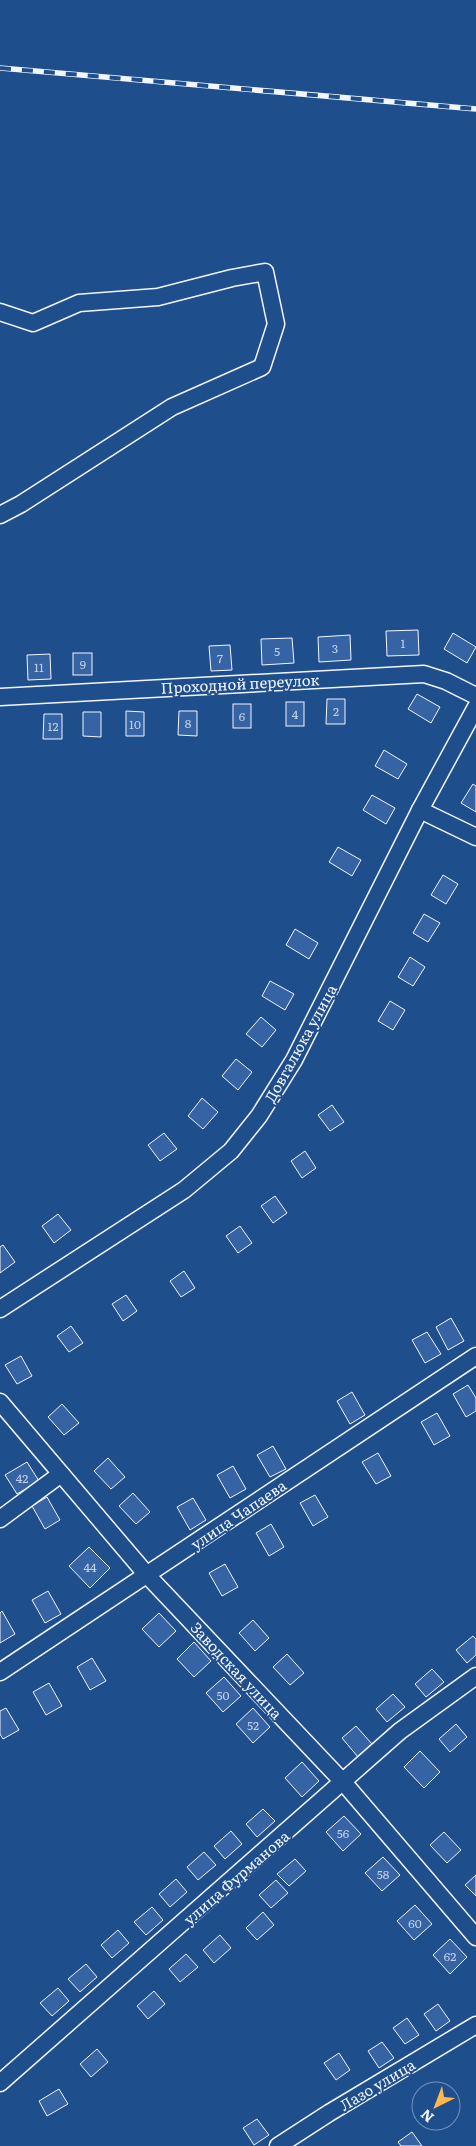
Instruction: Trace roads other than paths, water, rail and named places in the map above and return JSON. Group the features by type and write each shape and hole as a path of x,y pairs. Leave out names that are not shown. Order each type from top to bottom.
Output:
{"street":[{"path":"0,312 33,323 79,303 158,297 232,278 265,272 276,324 262,367 172,407 21,504 0,515"},
{"name":"Проходной переулок","path":"0,697 424,674 446,681 476,696"},
{"name":"Довгалюка улица","path":"0,1309 184,1190 231,1151 259,1116 294,1060 420,810 476,707"},
{"path":"420,810 476,837"},
{"name":"улица Чапаева","path":"0,1672 476,1356"},
{"name":"Заводская улица","path":"0,1402 147,1575 344,1783 476,1937"},
{"path":"0,1519 61,1474"},
{"name":"улица Фурманова","path":"0,2083 344,1783 400,1731 476,1676"},
{"name":"Лазо улица","path":"278,2146 476,2024"}],"railway":[{"path":"0,68 476,109"}]}
